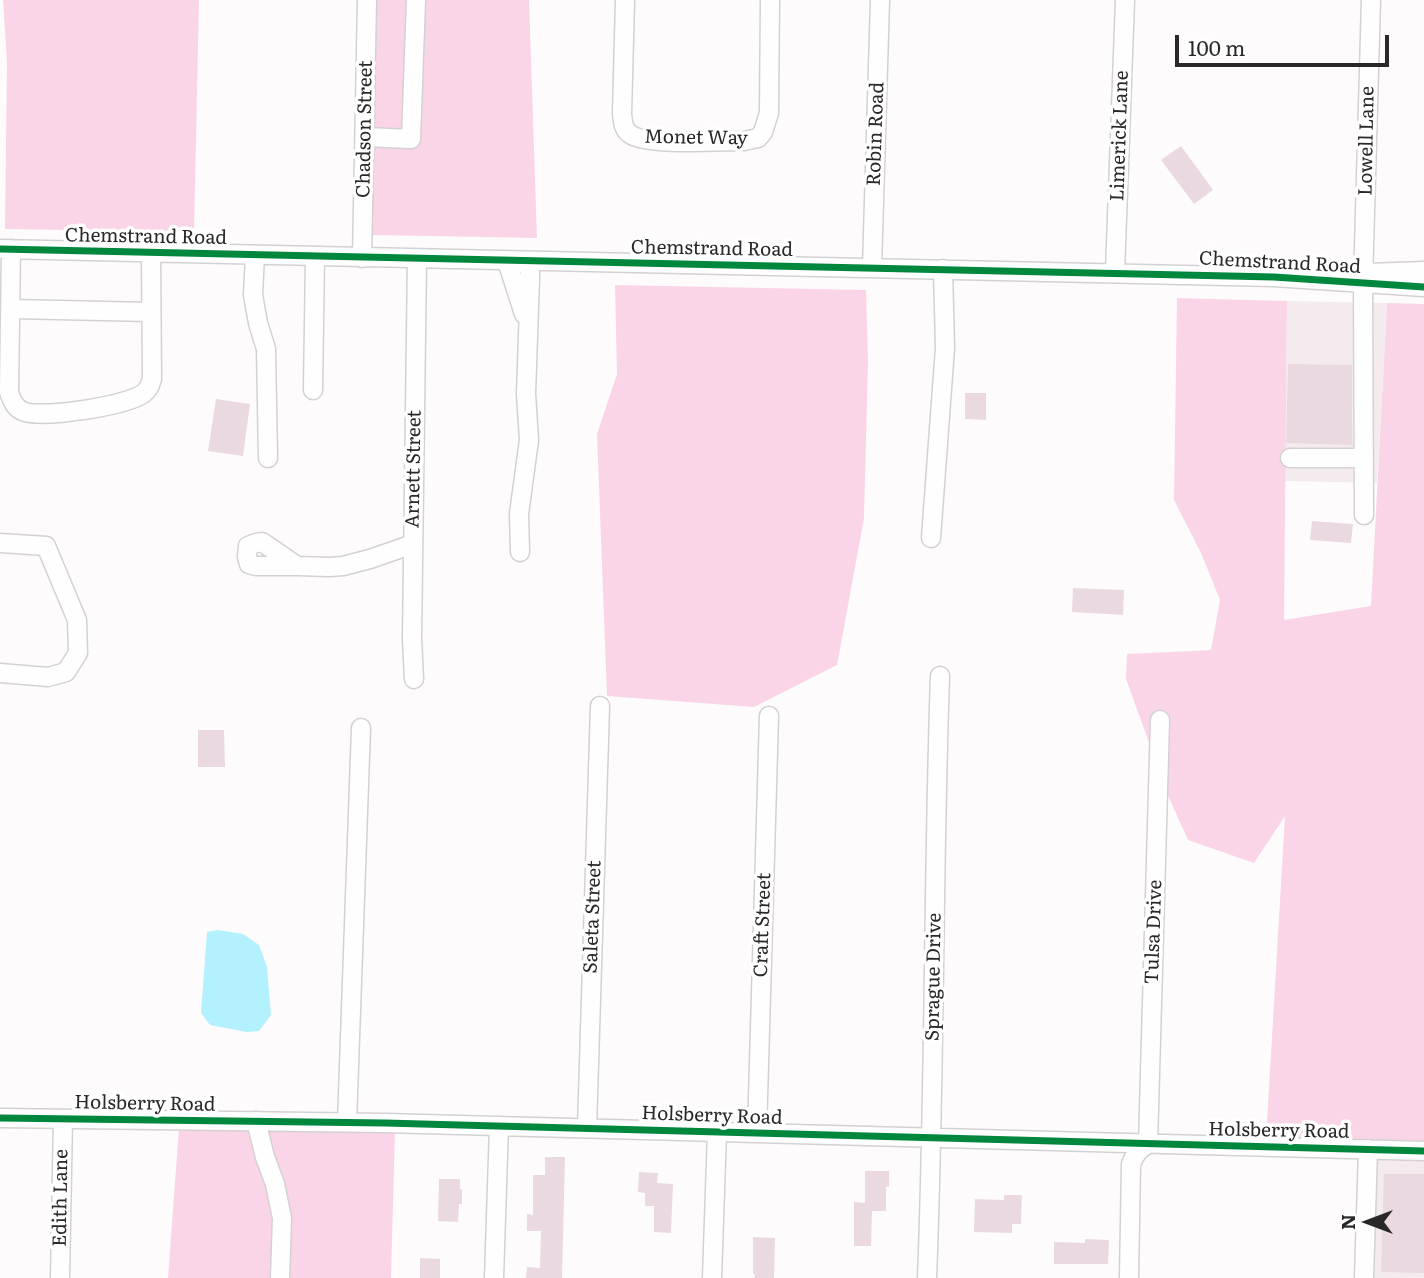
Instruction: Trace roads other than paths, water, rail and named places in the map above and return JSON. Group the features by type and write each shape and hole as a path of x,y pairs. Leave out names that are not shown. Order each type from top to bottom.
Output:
{"street":[{"name":"Chadson Street","path":"362,258 367,0"},
{"path":"365,137 411,138 416,0"},
{"name":"Monet Way","path":"625,0 622,114 624,128 631,135 647,141 744,141 758,138 763,132 769,113 770,0"},
{"name":"Robin Road","path":"872,268 880,0"},
{"name":"Limerick Lane","path":"1115,272 1125,0"},
{"name":"Lowell Lane","path":"1364,514 1364,278 1371,0"},
{"path":"6,249 11,309 9,392 17,408 26,413 69,413 136,397 149,387 152,379 151,253"},
{"name":"Chemstrand Road","path":"6,249 1364,278 1424,287"},
{"path":"255,255 253,295 266,349 268,458"},
{"path":"313,390 315,257"},
{"name":"Arnett Street","path":"414,679 412,639 417,259"},
{"path":"515,261 528,330 528,440 519,514 520,552"},
{"path":"931,538 945,348 943,269"},
{"name":"Chemstrand Road","path":"1364,278 1424,271"},
{"path":"11,309 151,312"},
{"path":"1290,458 1363,458"},
{"path":"0,543 46,546 77,621 78,653 66,672 48,677 0,673"},
{"path":"297,566 343,566 413,544"},
{"name":"Sprague Drive","path":"927,1278 940,676"},
{"name":"Saleta Street","path":"587,1128 600,706"},
{"name":"Craft Street","path":"757,1133 769,716"},
{"name":"Tulsa Drive","path":"1148,1144 1160,720"},
{"path":"347,1122 360,728"},
{"name":"Holsberry Road","path":"0,1118 347,1122 1424,1151"},
{"name":"Edith Lane","path":"60,1278 63,1119"},
{"path":"256,1121 275,1184 282,1219 280,1278"},
{"path":"494,1278 499,1126"},
{"path":"712,1278 717,1132"},
{"path":"1129,1278 1131,1164 1135,1155 1148,1144"},
{"path":"1364,1278 1368,1149"}],"water":[{"path":"218,930 243,934 259,945 267,967 271,1015 259,1031 247,1032 210,1025 201,1013 207,932"}]}
